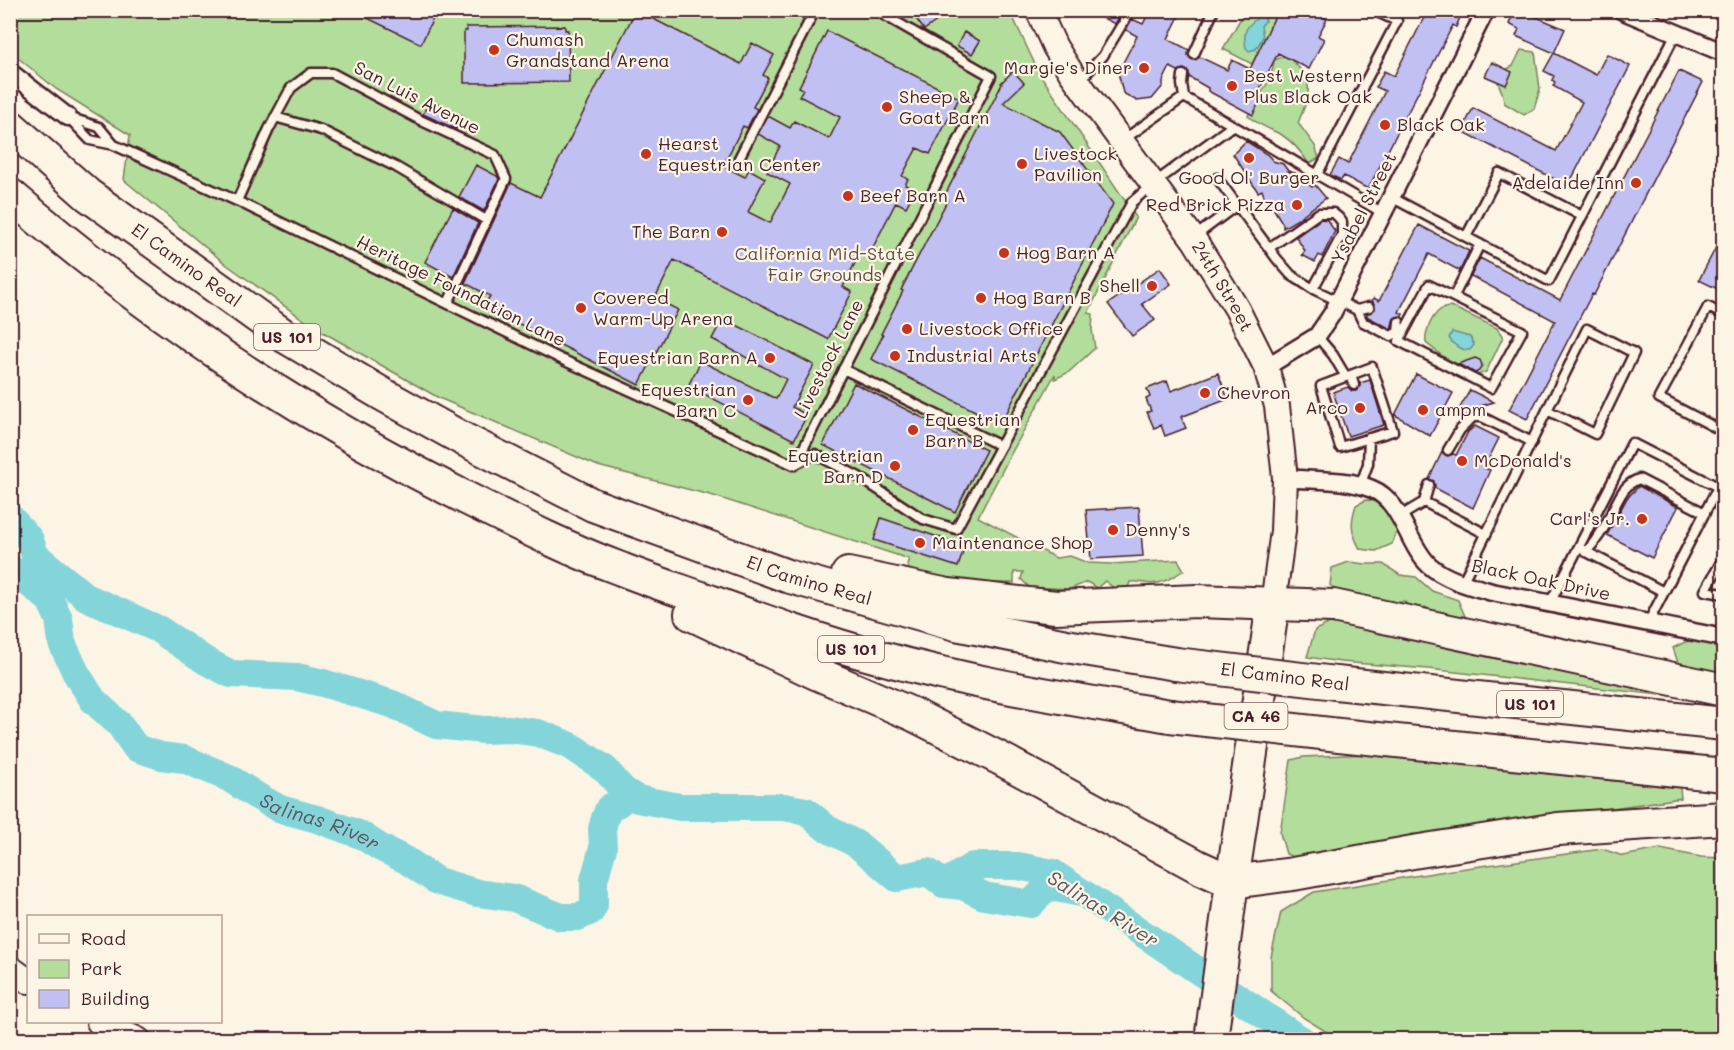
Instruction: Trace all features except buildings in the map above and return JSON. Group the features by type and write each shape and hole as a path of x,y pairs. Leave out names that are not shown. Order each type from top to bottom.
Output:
{"highway":[{"name":"El Camino Real","path":"10,126 88,195 286,337 382,394 463,439 593,505 787,576 956,624 1066,646 1176,664 1724,724"},
{"name":"US 101","path":"10,195 50,230 140,299 228,362 336,429 419,475 544,537 619,569 770,623 878,657 988,684 1170,716 1724,776"},
{"path":"593,505 846,574 948,595 1056,608 1197,601 1333,606 1724,690"},
{"path":"544,537 656,598 912,714 1001,759 1199,867 1232,882 1293,874 1558,829 1724,818"},
{"name":"CA 46","path":"1211,1040 1273,604"}],"main road":[{"name":"24th Street","path":"1038,10 1055,47 1078,83 1192,238 1237,309 1266,367 1277,406 1285,478 1283,531 1273,604"},
{"path":"10,968 27,980"},
{"path":"101,1023 138,1040"}],"street":[{"name":"Ysabel Street","path":"1266,367 1317,336 1339,300 1486,10"},
{"path":"1621,10 1724,53"},
{"path":"10,72 68,117"},
{"name":"Black Oak Drive","path":"1285,478 1351,483 1373,489 1390,502 1429,564 1462,583 1492,592 1724,638"}],"lane":[{"path":"739,158 814,10"},
{"name":"Livestock Lane","path":"794,465 991,76 875,10"},
{"path":"1078,83 1103,56 1129,10"},
{"path":"1194,54 1214,10"},
{"path":"1317,175 1397,21 1373,10"},
{"path":"1391,198 1550,281 1676,33"},
{"name":"San Luis Avenue","path":"237,201 275,117 291,88 310,73 333,73 422,122 495,155 506,179 448,303"},
{"path":"1183,75 1184,97"},
{"path":"1184,97 1383,213"},
{"path":"1121,141 1184,97"},
{"name":"Heritage Foundation Lane","path":"68,117 90,140 114,145 237,201 563,360 794,465"},
{"name":"Heritage Foundation Lane","path":"68,117 99,127 114,145"},
{"path":"275,117 321,130 396,166 486,220"},
{"path":"794,465 815,454 860,477 922,519 956,529 1132,202 1232,126"},
{"path":"1466,237 1499,173 1582,216"},
{"path":"1217,178 1291,274 1313,289 1357,310 1363,322 1391,336 1400,333 1429,285 1522,331 1491,388 1399,341 1400,333 1399,322"},
{"path":"1192,238 1237,205"},
{"path":"1269,248 1319,213 1333,213 1338,217 1342,222 1342,235 1313,289"},
{"path":"1454,296 1480,244"},
{"path":"1357,310 1369,307"},
{"path":"1724,315 1708,307 1659,398 1724,432"},
{"path":"1462,583 1532,442 1547,410 1587,329 1634,353 1595,434 1547,410"},
{"path":"1317,336 1354,385"},
{"path":"1372,367 1393,431 1369,435 1340,447 1321,386 1372,367"},
{"path":"843,369 1001,446"},
{"path":"1448,450 1460,430 1473,417 1482,417 1532,442"},
{"path":"1360,486 1368,464 1369,435"},
{"path":"1550,603 1582,550 1632,443 1721,489 1705,513 1648,623"},
{"path":"1582,550 1604,526 1623,490 1639,478 1705,513"},
{"path":"1399,518 1424,502 1430,485"},
{"path":"1424,502 1486,534"},
{"path":"1582,550 1664,591"},
{"path":"1724,557 1705,591 1724,594"}],"green space":[{"name":"California Mid-State Fair Grounds","path":"10,11 1010,11 1039,73 1136,217 1088,313 1093,314 1092,330 1095,348 1069,372 1055,379 1055,374 978,517 1056,558 1070,556 1088,563 1111,564 1178,560 1184,570 1161,582 1150,584 1130,582 1127,590 1115,589 1105,581 1097,588 1087,582 1070,589 1029,587 1021,579 1023,572 1014,572 1014,583 993,583 984,589 911,574 907,564 909,559 714,496 598,466 439,398 314,327 227,265 124,180 130,135 56,89 11,52"},
{"path":"1245,11 1278,11 1252,64 1223,49"},
{"path":"1521,50 1535,52 1540,89 1534,109 1524,115 1504,103 1495,75 1513,66"},
{"path":"1286,55 1302,72 1308,86 1306,102 1298,123 1315,146 1319,158 1309,164 1286,138 1248,116 1270,78 1274,60"},
{"path":"1450,306 1497,328 1503,337 1486,372 1478,375 1445,358 1426,343 1427,330 1434,316 1440,310"},
{"path":"1366,500 1380,501 1387,508 1397,531 1392,544 1376,551 1360,549 1353,532 1352,522 1356,505"},
{"path":"1349,562 1383,564 1400,575 1416,577 1432,591 1458,600 1465,616 1454,621 1435,618 1426,607 1412,610 1404,601 1388,607 1365,597 1339,594 1330,585 1332,568"},
{"path":"1332,622 1660,684 1660,695 1307,657 1315,630"},
{"path":"1706,639 1723,654 1723,683 1686,673 1677,660 1673,648 1685,642"},
{"path":"1367,754 1680,788 1681,798 1427,835 1413,834 1369,849 1298,859 1286,854 1280,833 1291,760 1303,757"},
{"path":"1602,849 1623,856 1660,849 1701,857 1723,858 1723,1039 1338,1039 1304,1018 1271,991 1271,957 1281,912 1314,892"}],"water":[{"path":"1261,15 1266,20 1261,26 1263,37 1256,49 1249,51 1246,48 1245,32 1249,25"},
{"path":"1452,332 1470,337 1474,345 1470,350 1458,347 1449,338"}],"waterway":[{"name":"Salinas River","path":"10,517 30,540 35,555 86,597 158,629 206,661 231,674 297,677 323,683 392,704 436,725 538,733 571,746 605,769 623,790 637,799 680,807 784,807 806,811 826,828 858,845 897,878 928,872 944,884 973,866 1018,866 1053,873 1302,1040"},
{"name":"Salinas River","path":"10,568 50,600 59,619 62,643 76,673 93,700 120,725 136,748 161,756 184,759 229,778 280,809 361,835 406,860 437,881 477,893 514,898 561,917 578,917 591,911 594,905 594,880 603,848 602,829 609,808 619,803 623,790"},
{"path":"944,884 963,886 984,896 1031,904 1044,890 1056,888 1081,893"}],"place":[{"name":"Chumash Grandstand Arena","path":"494,50"},
{"name":"Margie's Diner","path":"1144,68"},
{"name":"Best Western Plus Black Oak","path":"1232,86"},
{"name":"Sheep & Goat Barn","path":"887,107"},
{"name":"Black Oak","path":"1385,125"},
{"name":"Hearst Equestrian Center","path":"646,154"},
{"name":"Good Ol' Burger","path":"1249,158"},
{"name":"Livestock Pavilion","path":"1022,164"},
{"name":"Adelaide Inn","path":"1636,183"},
{"name":"Beef Barn A","path":"848,196"},
{"name":"Red Brick Pizza","path":"1297,205"},
{"name":"The Barn","path":"722,232"},
{"name":"Hog Barn A","path":"1004,253"},
{"name":"Shell","path":"1152,286"},
{"name":"Hog Barn B","path":"981,298"},
{"name":"Covered Warm-Up Arena","path":"581,308"},
{"name":"Livestock Office","path":"907,329"},
{"name":"Industrial Arts","path":"895,356"},
{"name":"Equestrian Barn A","path":"770,358"},
{"name":"Chevron","path":"1205,393"},
{"name":"Equestrian Barn C","path":"748,400"},
{"name":"Arco","path":"1360,408"},
{"name":"ampm","path":"1423,410"},
{"name":"Equestrian Barn B","path":"913,430"},
{"name":"McDonald's","path":"1462,461"},
{"name":"Equestrian Barn D","path":"895,466"},
{"name":"Carl's Jr.","path":"1642,519"},
{"name":"Denny's","path":"1113,530"},
{"name":"Maintenance Shop","path":"920,543"}]}
